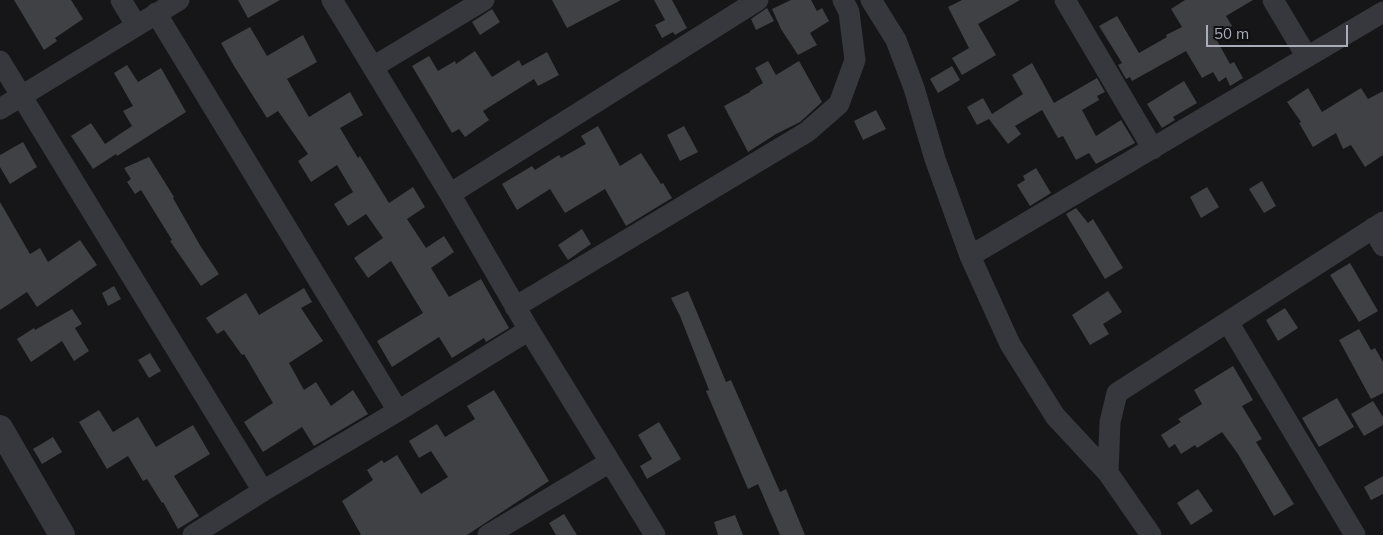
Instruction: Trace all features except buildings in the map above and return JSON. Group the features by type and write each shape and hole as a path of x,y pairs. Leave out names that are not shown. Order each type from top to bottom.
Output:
{"street":[{"path":"121,0 136,25"},
{"path":"0,109 179,0"},
{"path":"332,0 450,194 528,330 655,535"},
{"path":"373,67 484,0"},
{"path":"450,194 758,0"},
{"path":"515,307 807,132 839,104 855,60 849,12 843,0"},
{"path":"870,0 896,40 970,256 1010,344 1055,416 1108,473 1151,535"},
{"path":"1065,0 1152,149"},
{"path":"1273,0 1307,57"},
{"path":"970,256 1383,12"},
{"path":"156,13 398,411"},
{"path":"0,61 263,491"},
{"path":"1108,473 1110,422 1117,393 1228,322 1380,232"},
{"path":"1228,322 1355,535"},
{"path":"193,535 528,330"},
{"path":"4,443 62,535"},
{"path":"488,535 610,462"}]}
